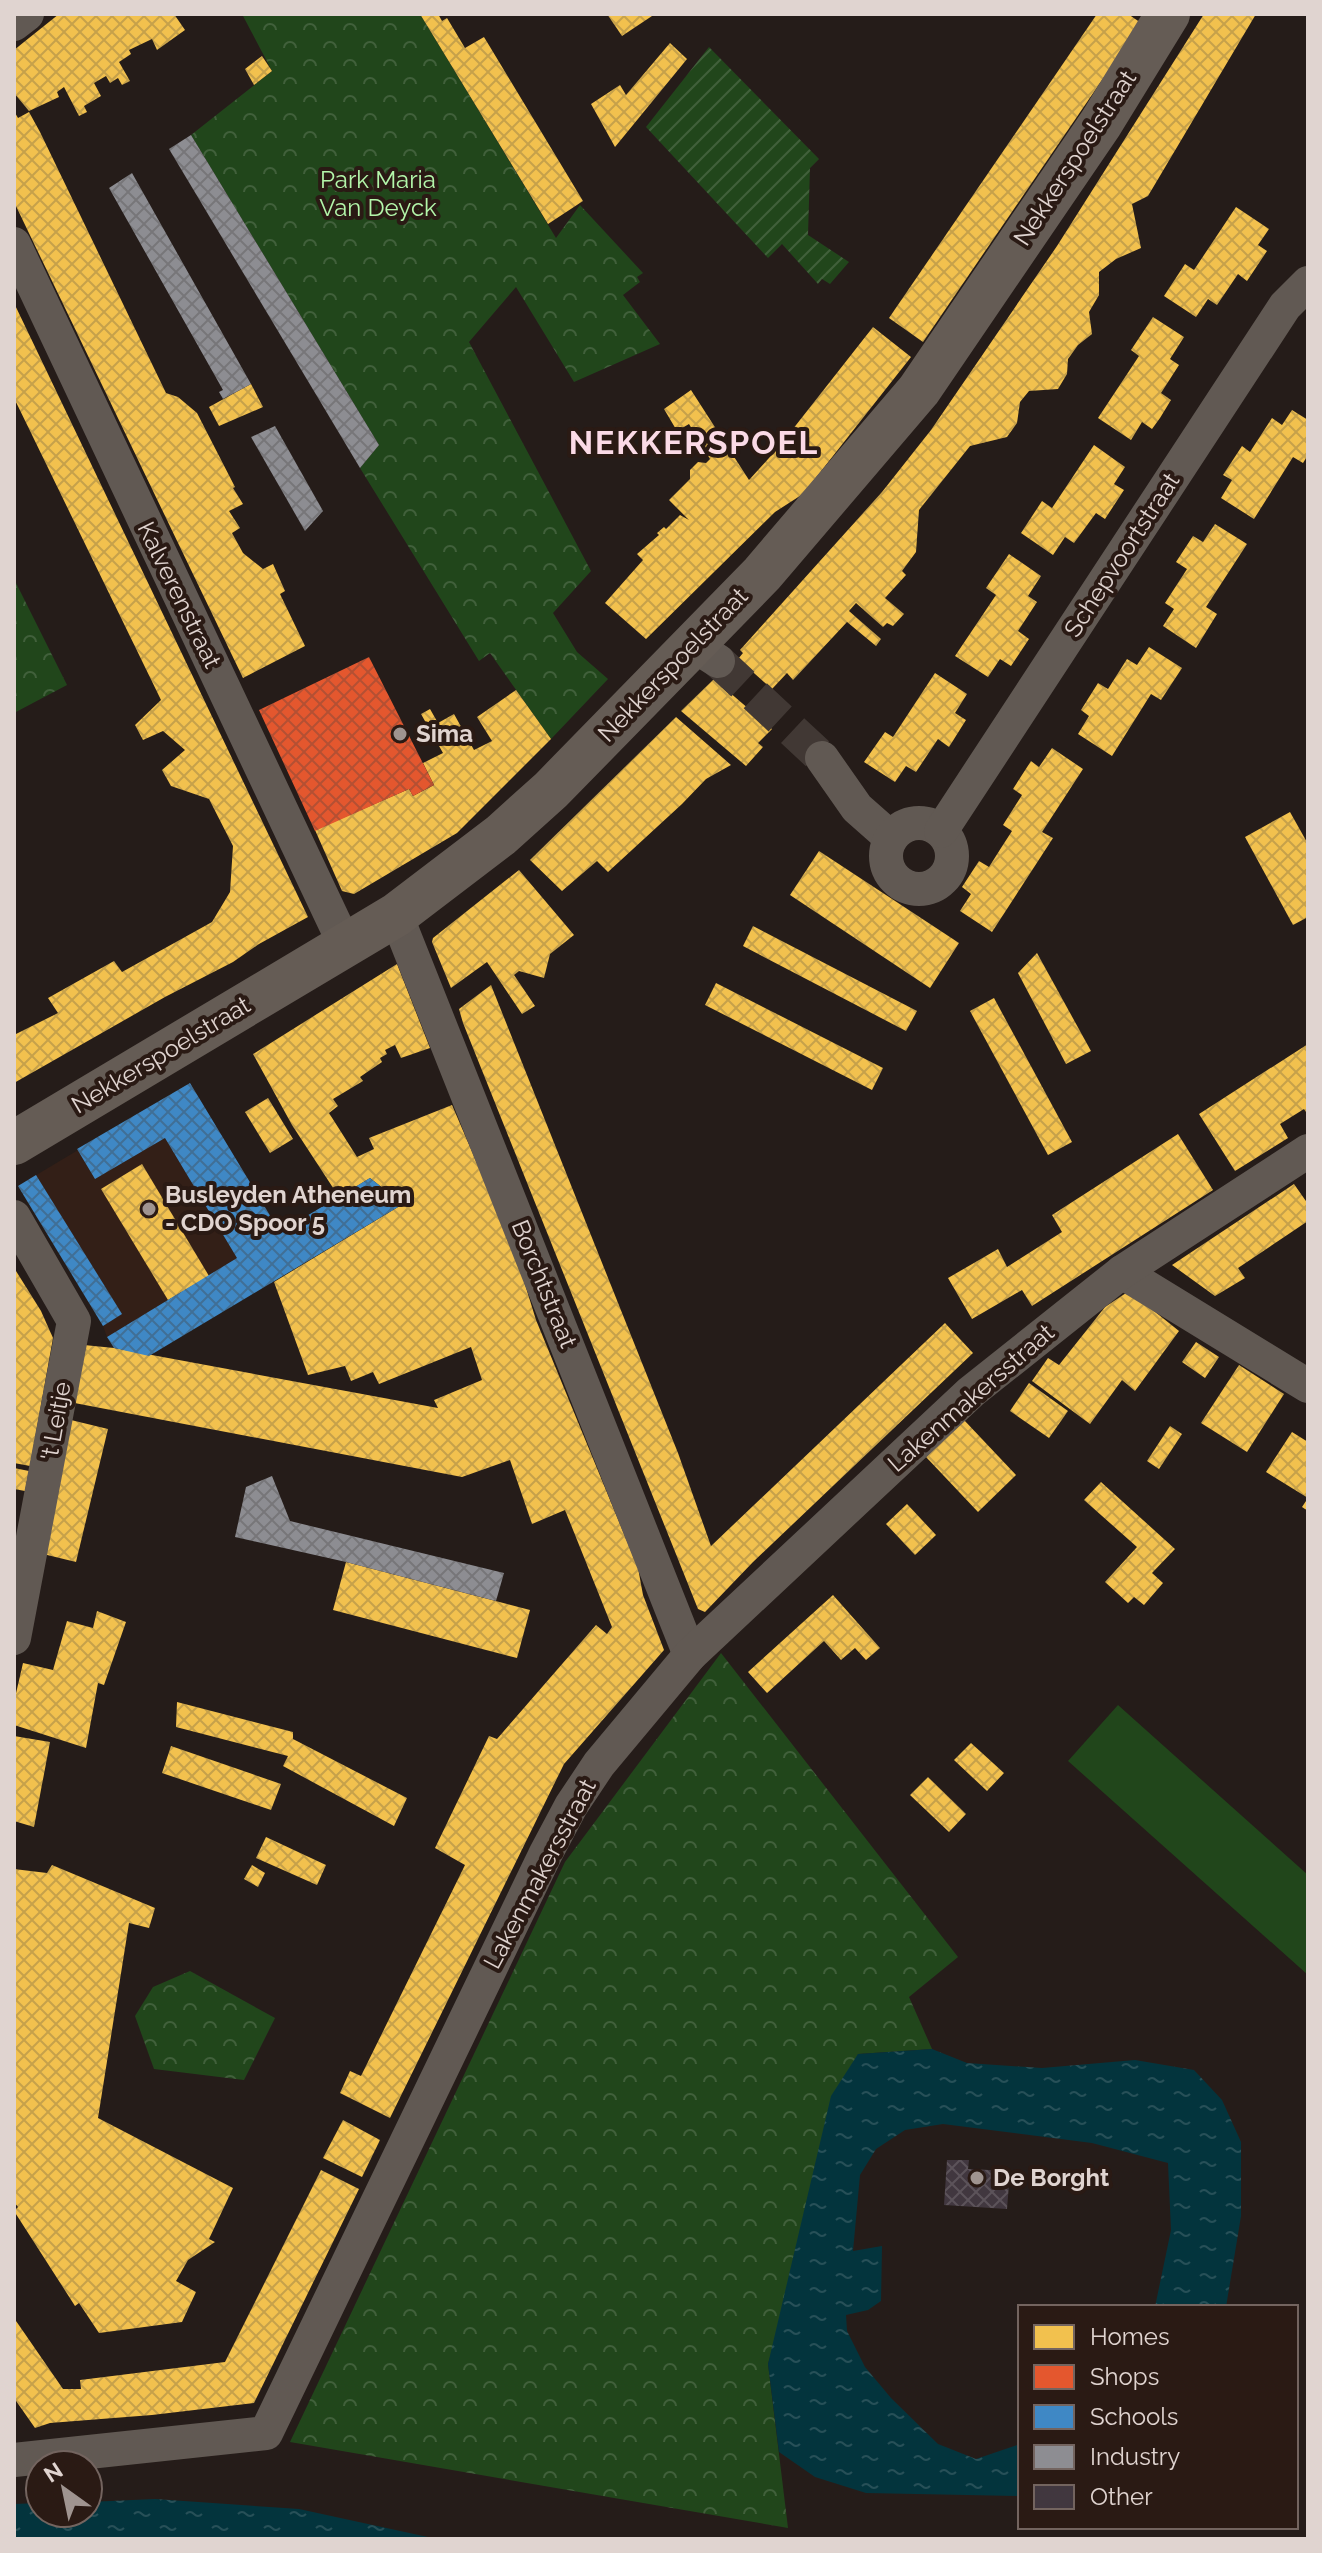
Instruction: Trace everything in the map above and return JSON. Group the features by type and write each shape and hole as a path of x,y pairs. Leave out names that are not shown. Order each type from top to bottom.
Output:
{"main road":[{"name":"Nekkerspoelstraat","path":"14,1143 396,915 501,835 705,653 762,574 919,390 1101,123 1168,14"}],"street":[{"path":"14,24 27,14"},
{"name":"Kalverenstraat","path":"14,244 345,945"},
{"name":"Schepvoortstraat","path":"941,831 1285,306 1308,283"},
{"path":"822,758 857,808 891,838"},
{"path":"913,823 931,825 941,831 951,850 951,862 942,879 922,889 900,883 889,869 887,848 891,838 902,827 913,823"},
{"name":"Borchtstraat","path":"396,915 690,1655"},
{"name":"Lakenmakersstraat","path":"14,2460 266,2433 546,1853 571,1806 599,1764 690,1655 971,1392 1122,1272 1308,1151"},
{"name":"'t Leitje","path":"14,1217 74,1321 14,1638"},
{"path":"1122,1272 1308,1386"}],"shaded area":[{"name":"Busleyden Atheneum - CDO Spoor 5","path":"190,1083 280,1232 107,1337 18,1186"}],"green space":[{"name":"Park Maria Van Deyck","path":"242,14 420,14 556,238 580,205 643,273 637,277 640,282 623,295 660,344 574,382 516,287 469,342 591,571 553,613 577,652 608,679 551,739 490,653 479,661 360,468 379,445 191,135 272,71"},
{"path":"709,47 819,159 810,168 808,235 849,262 830,284 822,279 818,284 782,244 768,258 646,127"},
{"path":"14,579 67,685 14,713"},
{"path":"721,1653 958,1957 909,1997 932,2049 858,2054 768,2364 788,2528 290,2442 565,1862"},
{"path":"1118,1705 1308,1875 1308,1975 1068,1761"},
{"path":"190,1971 275,2018 244,2080 154,2069 135,2016 153,1987"}],"water":[{"path":"932,2049 967,2063 1042,2068 1135,2060 1194,2070 1222,2100 1241,2142 1241,2216 1226,2305 1155,2305 1171,2230 1168,2163 1092,2143 943,2124 905,2130 876,2149 860,2175 853,2251 882,2246 881,2301 868,2310 846,2315 847,2331 865,2367 891,2398 938,2444 976,2459 1018,2445 1018,2496 866,2493 815,2477 779,2452 768,2364 831,2096 858,2054"},
{"path":"155,2499 299,2509 437,2539 14,2539 14,2504 24,2504 24,2529 104,2529 104,2501"}],"building: Homes":[{"path":"59,14 174,14 185,30 157,50 152,39 129,50 131,54 119,62 130,81 122,85 118,78 110,83 106,76 94,83 101,96 84,106 87,112 79,116 64,87 57,92 59,97 29,111 14,93 14,50"},
{"path":"420,14 438,14 442,21 447,18 465,48 484,37 583,201 548,224"},
{"path":"607,14 655,14 622,36"},
{"path":"1097,14 1128,14 1141,23 923,342 889,318"},
{"path":"1204,14 1256,14 1148,196 1132,204 1141,248 1116,259 1099,272 1099,295 1089,312 1092,334 1078,345 1068,359 1067,374 1058,389 1029,391 1020,402 1017,423 1007,437 970,446 919,510 916,552 902,571 906,575 885,598 904,614 893,626 887,623 883,627 856,603 849,611 881,639 876,646 847,622 793,680 787,673 772,689 738,659 743,653 740,650 882,492 931,430 1057,246"},
{"path":"670,43 687,59 615,147 591,104 620,85 626,95"},
{"path":"262,56 272,71 254,85 245,69"},
{"path":"14,111 18,118 29,112 40,132 166,393 178,397 197,413 243,504 229,511 240,528 232,533 243,553 263,569 273,564 285,591 280,594 305,646 243,678 14,202"},
{"path":"1236,207 1269,229 1258,245 1267,251 1247,281 1238,274 1217,305 1208,299 1196,317 1164,296 1185,264 1194,270"},
{"path":"14,303 308,917 14,1083 14,1035 58,1013 48,998 114,961 122,972 212,922 230,892 233,846 209,799 171,786 162,770 185,750 163,731 143,740 135,725 161,700 14,398"},
{"path":"1153,317 1184,337 1170,359 1179,365 1161,393 1171,400 1160,418 1152,429 1142,422 1131,440 1098,418 1139,356 1131,350"},
{"path":"873,327 911,357 803,494 775,512 646,639 605,603 643,560 637,554 659,535 657,533 680,515 689,520 669,500 690,479 690,470 698,462 706,463 710,459 689,424 677,431 664,409 691,390 749,480"},
{"path":"251,384 263,407 219,426 209,407"},
{"path":"1292,410 1308,420 1308,455 1303,463 1293,457 1254,519 1221,498 1232,480 1223,475 1242,446 1250,452 1272,418 1282,425"},
{"path":"1094,445 1125,467 1114,484 1124,490 1105,519 1096,513 1074,543 1065,537 1053,555 1021,533 1042,501 1052,508"},
{"path":"1215,524 1247,544 1206,607 1217,614 1196,648 1163,626 1174,609 1165,603 1187,569 1176,562 1193,536 1203,542"},
{"path":"1009,554 1041,576 1028,596 1037,602 1018,631 1029,639 1011,666 1000,659 988,677 955,656 996,595 986,588"},
{"path":"1149,647 1182,668 1161,700 1151,694 1112,756 1078,734 1089,716 1081,710 1098,683 1108,689 1127,659 1137,665"},
{"path":"935,673 967,694 955,713 966,720 949,747 938,739 916,772 906,766 895,782 864,762 885,732 893,737"},
{"path":"714,679 772,729 758,743 763,747 746,766 681,711"},
{"path":"516,690 551,739 457,833 354,894 342,891 315,830 409,789 413,796 434,785 423,763 443,753 421,714 430,709 438,723 454,714 474,750 492,741 477,717"},
{"path":"676,717 731,765 706,779 608,872 597,861 562,891 530,860"},
{"path":"1052,748 1083,769 1042,832 1053,838 992,932 960,911 971,894 962,887 979,861 989,867 1012,831 1003,825 1022,795 1013,789 1031,761 1039,767"},
{"path":"1290,812 1308,844 1308,917 1293,925 1245,837"},
{"path":"819,851 959,943 930,988 790,895"},
{"path":"519,870 574,935 550,954 544,978 519,971 514,975 535,1006 522,1014 487,962 451,988 432,942 433,938"},
{"path":"753,926 917,1011 906,1031 743,946"},
{"path":"1037,953 1091,1051 1066,1064 1018,973"},
{"path":"397,964 430,1048 401,1058 395,1045 385,1050 387,1054 380,1058 382,1062 360,1077 363,1081 333,1099 338,1106 329,1113 357,1157 374,1149 369,1138 452,1105 515,1252 536,1320 638,1568 643,1595 664,1650 564,1764 390,2118 340,2093 350,2071 361,2076 465,1865 435,1848 489,1736 497,1739 596,1625 607,1634 612,1627 565,1510 532,1524 510,1460 462,1477 64,1401 74,1344 114,1348 438,1408 434,1400 482,1380 471,1347 379,1384 373,1372 351,1381 345,1366 308,1375 274,1282 403,1204 370,1178 339,1197 292,1125 253,1054"},
{"path":"716,983 883,1068 872,1090 705,1005"},
{"path":"491,985 678,1453 711,1546 945,1323 973,1353 753,1562 705,1612 698,1609 463,1023 459,1009"},
{"path":"994,998 1072,1142 1048,1155 970,1011"},
{"path":"1308,1044 1308,1115 1304,1109 1280,1124 1288,1138 1235,1171 1199,1114"},
{"path":"268,1098 293,1139 270,1153 245,1112"},
{"path":"1178,1134 1213,1190 1032,1306 1022,1290 972,1319 948,1278 998,1249 1007,1267 1062,1232 1052,1215"},
{"path":"142,1164 209,1276 168,1300 101,1189"},
{"path":"1294,1184 1308,1204 1308,1221 1238,1268 1245,1278 1215,1296 1172,1265"},
{"path":"16,1271 41,1311 53,1338 30,1466 14,1463"},
{"path":"1129,1291 1179,1331 1135,1391 1122,1380 1090,1424 1032,1381 1048,1358 1059,1365 1105,1307"},
{"path":"1196,1342 1219,1357 1205,1378 1182,1362"},
{"path":"1239,1365 1284,1394 1247,1452 1201,1423"},
{"path":"1029,1383 1068,1411 1049,1438 1010,1411"},
{"path":"71,1420 108,1429 76,1562 39,1553"},
{"path":"964,1420 1016,1475 978,1512 926,1457"},
{"path":"1170,1426 1182,1434 1159,1469 1147,1461"},
{"path":"1292,1432 1308,1442 1308,1498 1266,1472"},
{"path":"14,1468 29,1471 25,1491 14,1489"},
{"path":"1101,1482 1175,1549 1152,1573 1163,1583 1144,1605 1134,1597 1128,1603 1105,1582 1137,1547 1084,1500"},
{"path":"907,1504 936,1535 915,1555 886,1524"},
{"path":"346,1562 530,1610 517,1658 333,1610"},
{"path":"833,1595 880,1648 866,1660 855,1648 841,1660 824,1641 767,1693 748,1672"},
{"path":"97,1611 126,1622 104,1685 98,1683 86,1748 14,1725 14,1702 23,1663 53,1670 67,1621 93,1628"},
{"path":"177,1702 293,1732 293,1739 407,1798 394,1826 283,1766 288,1756 176,1727"},
{"path":"14,1736 50,1742 34,1827 14,1821"},
{"path":"971,1743 1004,1773 987,1791 954,1760"},
{"path":"171,1746 281,1784 271,1810 162,1773"},
{"path":"928,1777 966,1814 949,1832 910,1795"},
{"path":"266,1837 326,1865 317,1885 256,1858"},
{"path":"52,1865 155,1908 149,1928 129,1923 98,2118 233,2188 209,2239 215,2242 188,2260 176,2281 196,2292 182,2322 99,2333 79,2303 75,2306 14,2211 18,2207 14,2202 14,1869 47,1873"},
{"path":"252,1865 265,1873 258,1887 244,1879"},
{"path":"343,2120 380,2140 362,2177 323,2158"},
{"path":"321,2170 359,2189 254,2403 50,2423 35,2428 14,2398 14,2318 63,2389 81,2389 80,2380 225,2362"}],"building: Shops":[{"path":"369,657 434,785 413,796 409,789 315,831 259,710"}],"building: Schools":[{"path":"190,1083 280,1232 370,1178 403,1204 149,1356 114,1348 107,1337 237,1258 165,1138 95,1179 77,1149"},
{"path":"36,1175 122,1314 103,1326 18,1186"}],"building: Industry":[{"path":"191,135 379,445 360,468 169,149"},
{"path":"132,173 251,384 223,399 219,392 223,390 109,188"},
{"path":"275,426 323,511 305,531 251,437"},
{"path":"272,1476 290,1521 504,1573 496,1601 235,1537 246,1487"}],"building: Other":[{"name":"De Borght","path":"947,2160 969,2160 968,2169 1010,2171 1007,2209 944,2205"}],"tunnel":[{"path":"718,661 822,758"}],"place":[{"name":"Sima","path":"400,734"},
{"name":"Busleyden Atheneum - CDO Spoor 5","path":"149,1209"},
{"name":"De Borght","path":"977,2178"}],"district":[{"name":"NEKKERSPOEL","path":"694,443"}]}
